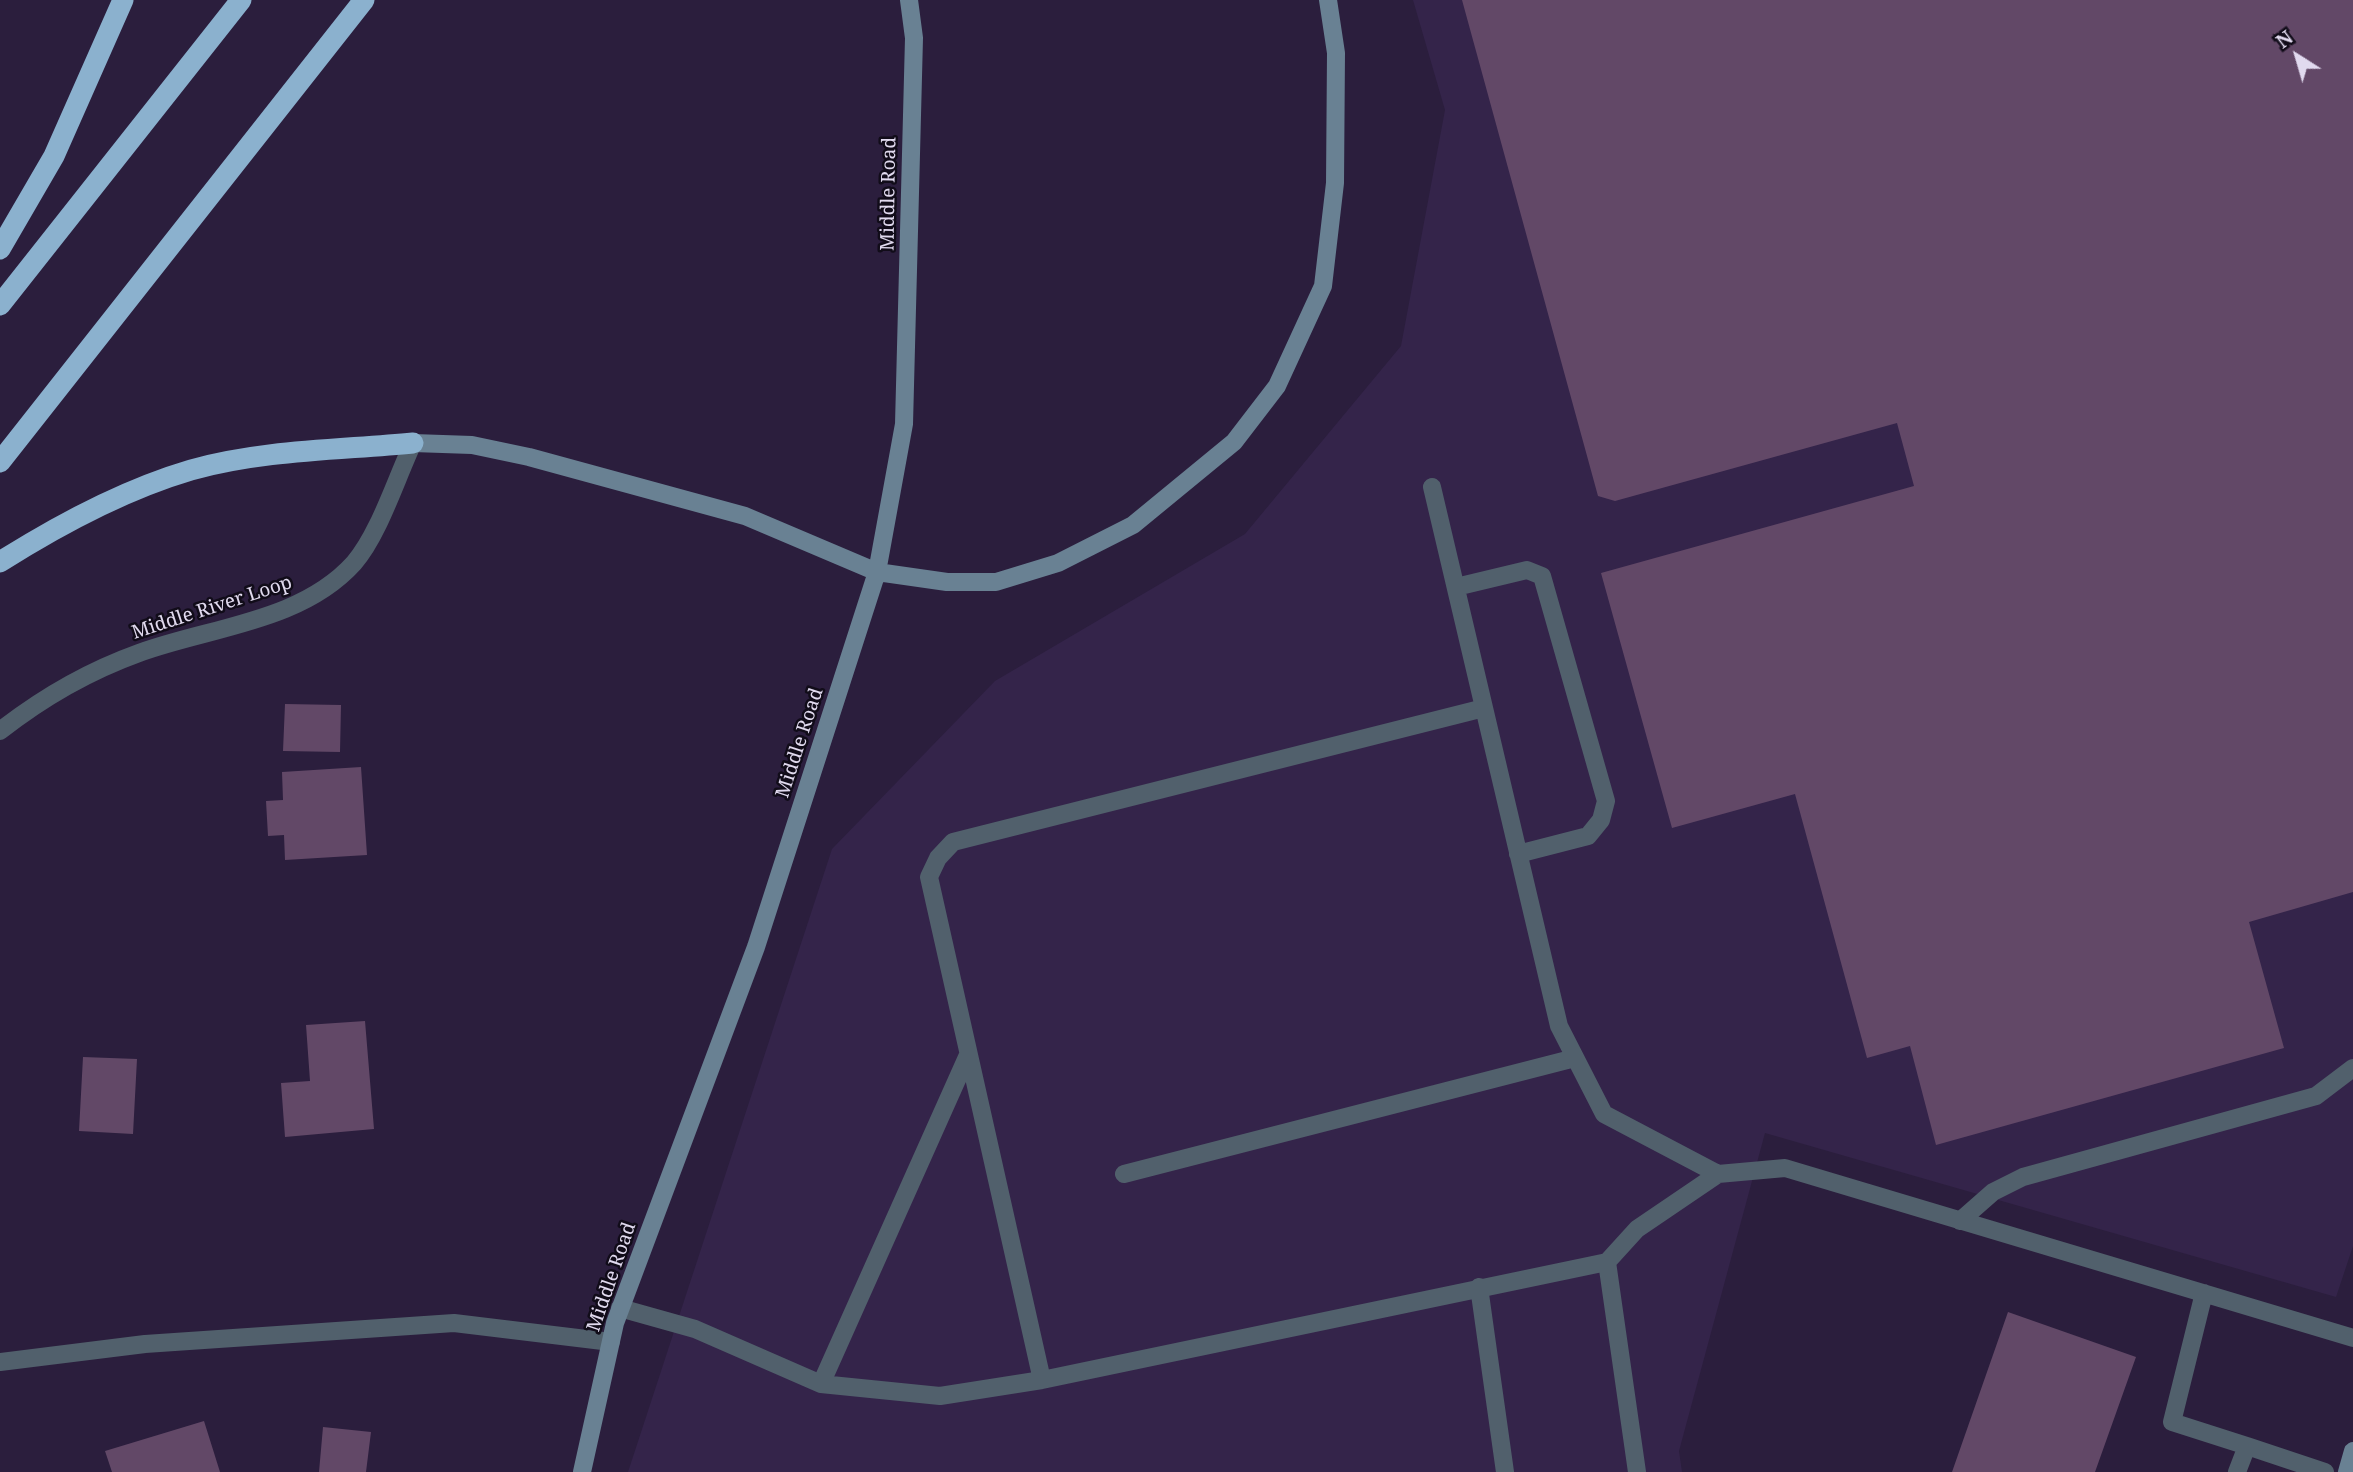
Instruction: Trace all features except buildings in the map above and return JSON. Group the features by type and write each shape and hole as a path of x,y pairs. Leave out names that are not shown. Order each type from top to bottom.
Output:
{"highway":[{"path":"0,249 54,156 122,0"},
{"path":"0,305 241,0"},
{"path":"0,462 364,0"},
{"path":"0,562 48,531 122,494 192,470 256,457 413,443"}],"main road":[{"name":"Middle Road","path":"582,1472 621,1308 757,947 877,572 904,424 914,38 909,0"},
{"path":"413,443 472,445 529,457 745,516 877,572 947,582 996,582 1058,563 1133,524 1234,442 1277,386 1323,286 1335,183 1336,53 1328,0"},
{"path":"2347,1472 2353,1451"}],"street":[{"name":"Middle River Loop","path":"0,731 52,695 115,662 266,615 323,590 347,569 364,548 413,443"},
{"path":"1432,487 1559,1026 1604,1114 1718,1174"},
{"path":"1456,587 1527,570 1542,576 1606,801 1601,820 1588,836 1518,854"},
{"path":"1042,1380 929,877 938,858 953,842 1484,708"},
{"path":"821,1384 968,1055"},
{"path":"1124,1174 1575,1058"},
{"path":"1961,1221 1993,1192 2023,1177 2316,1096 2353,1068"},
{"path":"621,1308 695,1329 821,1384 940,1396 1042,1380 1607,1262 1637,1229 1718,1174 1785,1168 2353,1338"},
{"path":"1607,1262 1637,1472"},
{"path":"1479,1287 1505,1472"},
{"path":"2204,1293 2172,1422 2325,1472"},
{"path":"0,1362 145,1344 454,1323 611,1342"},
{"path":"2236,1472 2246,1446"}],"shaded area":[{"path":"1413,0 2353,0 2353,1246 2336,1297 1765,1133 1679,1451 1682,1472 628,1472 832,849 995,681 1245,534 1401,346 1445,110"}]}
